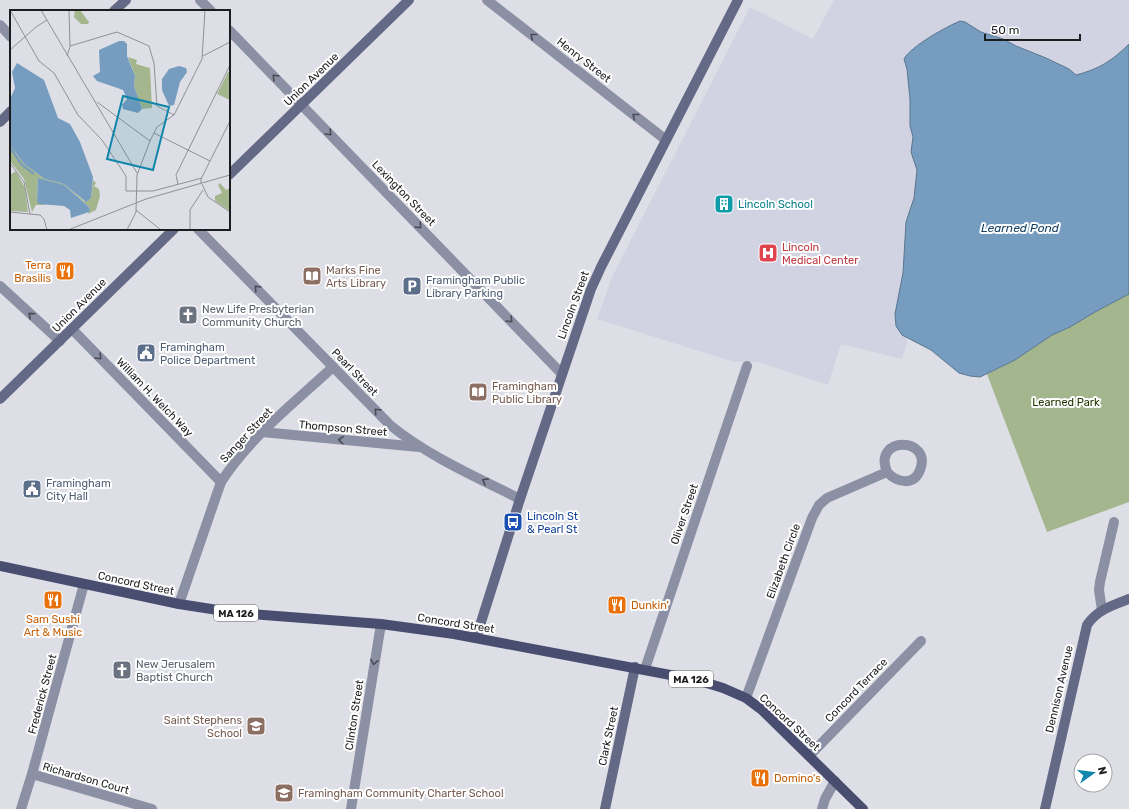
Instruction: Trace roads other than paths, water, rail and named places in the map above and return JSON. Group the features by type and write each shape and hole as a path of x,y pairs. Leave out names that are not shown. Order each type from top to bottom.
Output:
{"main road":[{"name":"Concord Street","path":"0,566 179,604 237,613 381,624 476,638 697,680 723,688 746,698 762,710 863,809"}],"street":[{"path":"115,10 126,0"},
{"path":"200,0 210,10"},
{"name":"Union Avenue","path":"230,174 410,0"},
{"name":"Henry Street","path":"487,0 666,140"},
{"name":"Lincoln Street","path":"476,638 581,315 600,267 738,0"},
{"path":"0,25 10,36"},
{"name":"Lexington Street","path":"230,31 562,374"},
{"path":"0,122 10,112"},
{"name":"Union Avenue","path":"0,399 173,230"},
{"name":"Pearl Street","path":"199,230 333,367 404,436 421,448 520,500"},
{"path":"0,286 60,341"},
{"name":"William H. Welch Way","path":"72,329 221,482"},
{"name":"Oliver Street","path":"640,668 747,366"},
{"name":"Sanger Street","path":"179,604 221,482 231,466 262,432 333,367"},
{"name":"Thompson Street","path":"262,432 421,448"},
{"name":"Elizabeth Circle","path":"746,698 812,518 819,505 827,498 887,472"},
{"path":"1102,610 1100,582 1114,522"},
{"name":"Frederick Street","path":"21,809 84,584"},
{"name":"Dennison Avenue","path":"1045,809 1084,632 1091,619 1102,610 1129,599"},
{"name":"Clinton Street","path":"351,809 381,624"},
{"name":"Concord Terrace","path":"809,756 921,641"},
{"name":"Clark Street","path":"605,809 640,668"},
{"name":"Richardson Court","path":"32,774 132,806 152,809"},
{"path":"822,809 827,795 835,782"}],"water":[{"name":"Learned Pond","path":"960,21 965,22 981,32 1003,39 1046,58 1069,69 1076,75 1105,64 1129,44 1129,294 1070,327 1052,335 1015,360 980,377 959,373 931,350 902,335 896,326 895,314 903,273 906,222 914,198 917,170 911,152 913,137 910,126 910,99 907,69 904,59 921,43 938,32"}],"place":[{"name":"Lincoln School","path":"724,204"},
{"name":"Lincoln Medical Center","path":"768,253"},
{"name":"Terra Brasilis","path":"65,271"},
{"name":"Marks Fine Arts Library","path":"312,276"},
{"name":"Framingham Public Library Parking","path":"412,286"},
{"name":"New Life Presbyterian Community Church","path":"188,315"},
{"name":"Framingham Police Department","path":"146,353"},
{"name":"Framingham Public Library","path":"478,392"},
{"name":"Framingham City Hall","path":"32,489"},
{"name":"Lincoln St & Pearl St","path":"513,522"},
{"name":"Sam Sushi Art & Music","path":"53,600"},
{"name":"Dunkin'","path":"617,605"},
{"name":"New Jerusalem Baptist Church","path":"122,670"},
{"name":"Saint Stephens School","path":"256,726"},
{"name":"Domino's","path":"760,778"},
{"name":"Framingham Community Charter School","path":"284,793"}],"park label":[{"name":"Learned Park","path":"1066,402"}]}
